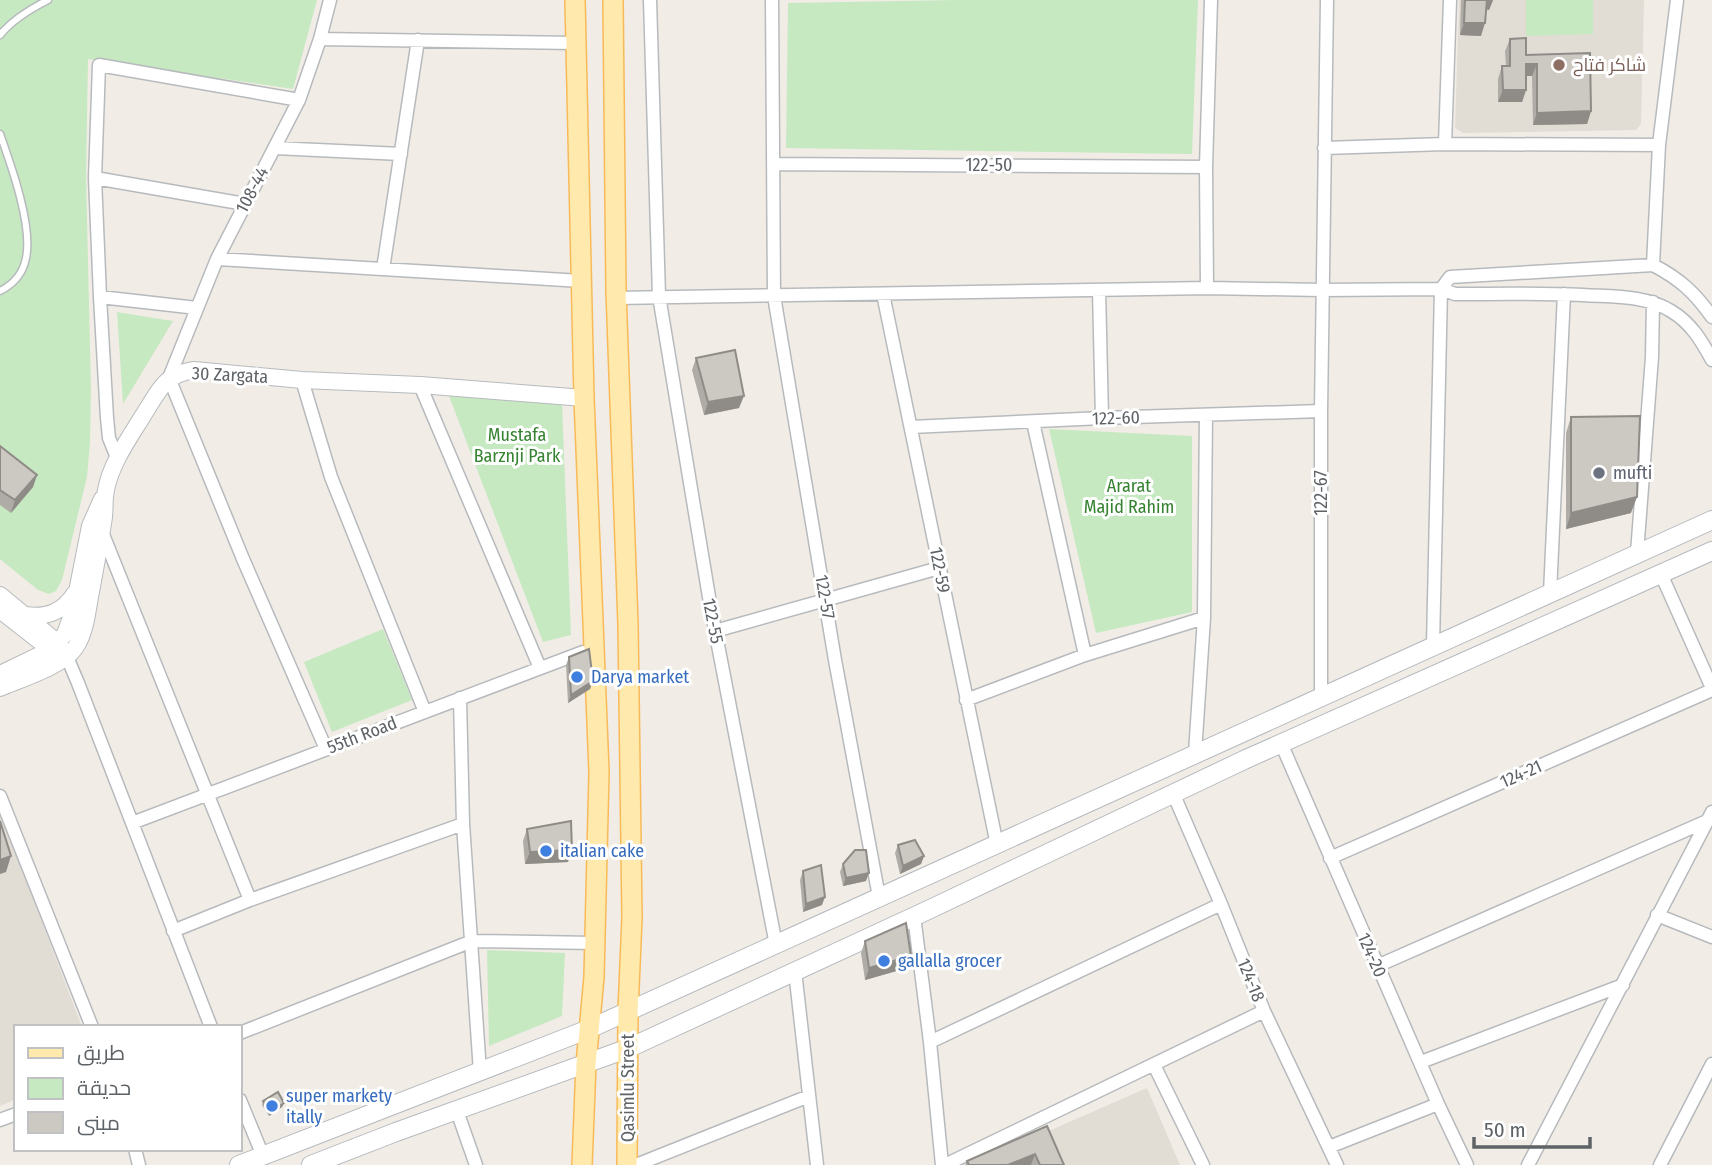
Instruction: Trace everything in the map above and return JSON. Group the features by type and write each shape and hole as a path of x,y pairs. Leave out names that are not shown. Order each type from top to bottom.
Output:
{"main road":[{"path":"575,0 584,398 599,772 594,977 586,1064 582,1165"},
{"name":"Qasimlu Street","path":"613,0 616,298 628,624 632,918 628,1011 627,1165"},
{"path":"239,1165 480,1072 628,1011 1712,520"},
{"path":"311,1165 629,1048 1281,743 1712,551"},
{"path":"1234,736 1244,760"},
{"path":"386,1108 396,1132"}],"street":[{"name":"108-44","path":"169,379 217,259 299,100 330,0"},
{"name":"122-55","path":"650,0 659,296 715,631 776,945"},
{"name":"122-57","path":"772,0 774,296 879,897"},
{"path":"1207,289 1206,167 1212,0"},
{"name":"122-67","path":"1321,696 1326,0"},
{"path":"1445,144 1450,0"},
{"path":"1654,265 1659,145 1676,0"},
{"path":"320,39 576,43"},
{"path":"383,269 418,40"},
{"path":"117,460 109,438 100,297 95,178 99,65 299,100"},
{"path":"1324,148 1445,144 1659,145"},
{"path":"275,148 401,154"},
{"name":"122-50","path":"773,164 1206,167"},
{"path":"95,178 245,204"},
{"path":"217,259 581,281"},
{"path":"1433,645 1441,289 1450,277 1654,265 1680,281 1712,317"},
{"path":"616,298 1207,289 1441,289 1455,294 1627,297 1653,303 1673,312 1690,326 1712,360"},
{"path":"1099,290 1102,418"},
{"name":"122-59","path":"883,294 997,845"},
{"path":"1550,593 1564,294"},
{"path":"100,297 197,308"},
{"path":"1637,553 1652,357 1653,303"},
{"name":"30 Zargata","path":"67,657 82,636 102,531 106,490 117,460 159,391 169,379 180,373 194,370 302,380 420,384 584,398"},
{"path":"169,379 243,559 326,749"},
{"path":"302,380 331,477 425,712"},
{"path":"420,384 540,668"},
{"name":"122-60","path":"911,427 1321,411"},
{"path":"1195,753 1204,618 1206,415"},
{"path":"1033,422 1085,655"},
{"path":"0,674 54,646 69,624 90,526 106,490"},
{"path":"102,531 250,900"},
{"path":"715,631 939,568"},
{"path":"1661,574 1712,689"},
{"path":"26,615 38,617 61,609 76,591"},
{"path":"0,595 26,615 54,646 58,655 67,657"},
{"path":"0,610 54,646"},
{"path":"966,700 1085,655 1204,618"},
{"name":"55th Road","path":"131,823 593,648"},
{"path":"0,688 67,657"},
{"path":"67,657 210,1025"},
{"name":"124-21","path":"1330,858 1712,689"},
{"path":"460,698 463,824 480,1072"},
{"name":"124-20","path":"1281,743 1467,1165"},
{"name":"124-18","path":"1173,793 1264,1011 1337,1165"},
{"path":"0,796 91,1025"},
{"path":"1528,1165 1710,816"},
{"path":"1377,966 1710,816"},
{"path":"173,931 250,900 463,824"},
{"path":"930,1042 1221,904"},
{"path":"1657,915 1712,937"},
{"path":"914,916 944,1165 1264,1011"},
{"path":"242,1032 472,941 594,943"},
{"path":"794,971 817,1165"},
{"path":"1421,1062 1623,985"},
{"path":"1660,1165 1712,1064"},
{"path":"1154,1065 1203,1165"},
{"path":"636,1165 809,1096"},
{"path":"1329,1147 1438,1104"},
{"path":"242,1105 262,1156"},
{"path":"457,1111 476,1165"}],"lane":[{"path":"0,35 29,9 48,0"},
{"path":"0,134 19,196 28,243 24,267 11,285 0,290"}],"shaded area":[{"path":"1459,0 1644,0 1641,124 1636,130 1463,133 1455,128"},
{"path":"0,812 81,1025 14,1025 14,1100 0,1106"},
{"path":"1147,1088 1180,1165 971,1165"}],"green space":[{"path":"0,0 317,0 293,89 88,59 86,176 90,443 87,477 62,580 56,591 49,594 38,590 0,559"},
{"path":"1198,0 1192,154 786,148 788,3"},
{"path":"1526,0 1593,0 1593,34 1526,36"},
{"path":"117,312 173,321 123,404"},
{"name":"Mustafa Barznji Park","path":"449,396 562,402 571,635 543,642"},
{"name":"Ararat Majid Rahim","path":"1049,429 1192,436 1192,612 1096,633"},
{"path":"383,629 412,700 332,732 304,662"},
{"path":"487,950 565,953 562,1016 489,1046"}],"building":[{"path":"1465,0 1487,0 1485,23 1464,23"},
{"path":"1526,38 1526,55 1590,53 1591,111 1537,113 1537,64 1526,64 1526,90 1503,90 1502,66 1510,66 1510,39"},
{"path":"735,350 744,396 708,402 696,358"},
{"name":"mufti","path":"1640,416 1637,497 1571,513 1571,417"},
{"path":"0,446 37,475 15,500 0,490"},
{"name":"Darya market","path":"589,649 593,681 571,695 569,657"},
{"path":"0,821 11,856 0,860"},
{"path":"571,821 572,850 530,852 527,829"},
{"path":"915,840 924,856 903,866 898,845"},
{"path":"855,850 866,850 869,873 846,878 843,864"},
{"path":"821,865 825,897 806,904 803,871"},
{"path":"906,923 911,956 869,968 865,941"},
{"path":"278,1092 284,1103 270,1112 263,1101"},
{"path":"1047,1126 1064,1165 1040,1165 1035,1154 1008,1165 969,1165 967,1161"}],"place":[{"name":"شاكر فتاح","path":"1559,65"},
{"name":"mufti","path":"1599,473"},
{"name":"Darya market","path":"577,677"},
{"name":"italian cake","path":"546,851"},
{"name":"gallalla grocer","path":"884,961"},
{"name":"super markety itally","path":"272,1106"}]}
